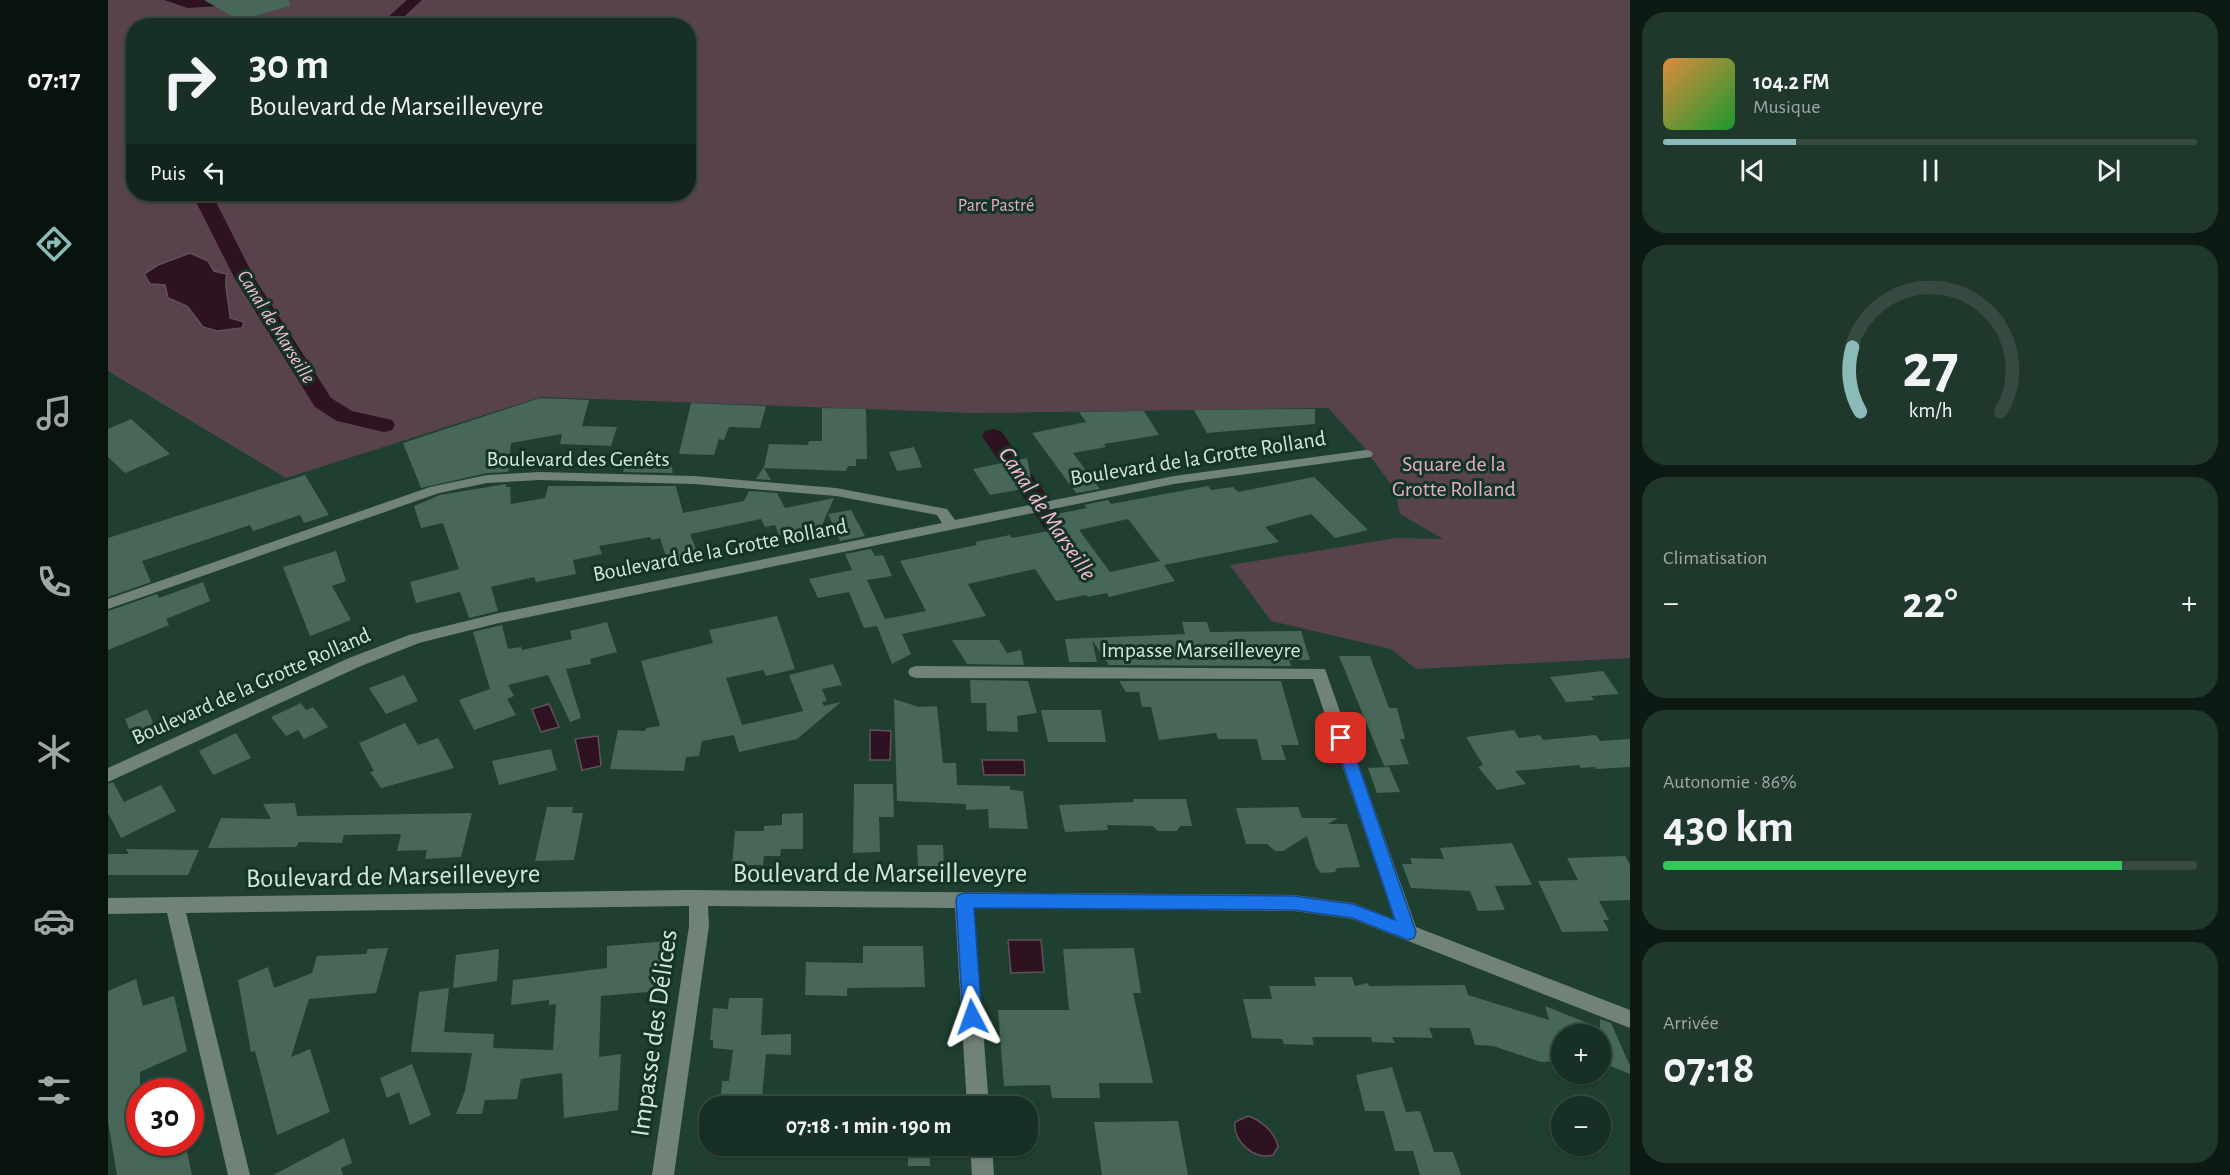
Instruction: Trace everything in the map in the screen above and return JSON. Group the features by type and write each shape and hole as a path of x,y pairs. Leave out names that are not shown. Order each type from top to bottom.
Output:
{"street":[{"name":"Boulevard de la Grotte Rolland","path":"108,775 355,662 415,639 499,618 1174,480 1366,454"},
{"name":"Boulevard des Genêts","path":"108,604 435,490 487,479 540,476 694,480 825,491 942,512 951,526"},
{"name":"Impasse Marseilleveyre","path":"916,672 1319,673 1408,932"},
{"name":"Boulevard de Marseilleveyre","path":"108,906 698,898 1294,903 1353,911 1630,1019"},
{"name":"Impasse des Délices","path":"663,1175 699,926 698,898"},
{"path":"964,900 977,1096"},
{"path":"175,906 239,1175"},
{"path":"982,1156 983,1175"}],"green space":[{"name":"Parc Pastré","path":"108,0 1630,0 1630,658 1416,669 1391,649 1271,621 1230,565 1396,538 1443,539 1400,514 1395,490 1363,446 1328,408 974,413 541,397 286,478 108,371"}],"shaded area":[{"path":"190,253 208,261 214,271 227,274 230,318 244,322 242,328 217,331 203,327 187,306 168,298 165,285 150,284 144,274 158,265"},
{"path":"549,704 559,727 541,732 532,709"},
{"path":"870,730 891,731 890,760 870,760"},
{"path":"598,736 601,766 582,770 575,739"},
{"path":"982,760 1024,760 1025,775 984,775"},
{"path":"1008,940 1041,940 1044,972 1011,973"},
{"path":"1248,1116 1263,1124 1271,1132 1278,1147 1273,1155 1259,1155 1252,1152 1237,1136 1235,1122"}],"building":[{"path":"204,0 289,0 290,6 246,18 236,18"},
{"path":"540,398 589,400 582,426 617,427 611,446 560,444 562,434 511,443 508,472 487,473 421,488 403,443"},
{"path":"691,403 766,406 760,428 729,427 724,440 719,439 714,455 679,454"},
{"path":"822,408 866,409 867,459 856,459 856,466 848,466 846,471 764,468 771,480 756,479 764,467 769,444 808,445 809,441 822,441"},
{"path":"1315,409 1315,424 1207,433 1194,410"},
{"path":"1144,411 1159,435 1104,444 1106,447 1073,453 1100,489 1076,493 1032,433 1086,422 1079,412"},
{"path":"131,419 170,454 125,473 108,457 108,429"},
{"path":"914,447 922,467 897,471 889,452"},
{"path":"628,455 669,456 673,473 623,472"},
{"path":"1027,458 1033,487 990,495 973,469"},
{"path":"305,475 329,515 304,523 300,515 253,531 250,525 142,561 151,582 108,597 108,538"},
{"path":"1314,477 1368,530 1335,538 1311,514 1265,527 1279,542 1164,565 1175,581 1109,597 1107,593 1056,601 1035,569 968,584 986,616 902,634 911,654 892,664 877,626 864,628 849,592 818,598 809,579 852,570 845,554 871,549 875,556 883,555 892,576 867,580 885,619 926,611 900,561 977,545 975,542 1049,531 1046,516 1087,508 1084,505 1108,500 1111,504 1208,486 1211,490 1233,487 1238,492","holes":["1128,519 1160,561 1110,572 1079,530"]},
{"path":"506,484 506,487 510,487 511,504 545,498 548,486 676,486 683,513 744,501 749,491 777,493 785,508 834,498 815,541 809,528 779,535 775,525 765,527 761,519 690,534 700,560 669,566 660,538 652,540 650,537 599,546 602,554 573,560 576,574 536,582 534,577 491,587 498,611 469,618 460,592 416,603 410,582 459,569 443,523 421,528 414,506 440,495"},
{"path":"851,510 865,536 840,541 828,514"},
{"path":"336,551 346,581 332,586 351,620 310,636 283,567"},
{"path":"203,582 210,601 166,619 169,625 108,650 108,611 157,594 159,598"},
{"path":"777,616 795,669 766,676 763,670 726,678 742,725 803,711 789,675 833,664 842,685 822,689 827,701 822,702 824,706 841,702 797,739 739,752 734,735 702,741 699,756 686,757 684,771 610,769 618,730 645,731 646,728 660,726 641,661 713,643 709,630"},
{"path":"607,622 617,652 590,659 591,664 566,669 581,718 570,722 548,675 508,685 514,696 507,699 516,715 474,730 459,700 490,689 473,632 502,625 508,649 521,647 522,650 572,639 570,631"},
{"path":"1182,622 1207,622 1210,632 1301,631 1310,660 1289,660 1291,666 1109,665 1092,640 1097,662 1069,662 1065,639 1185,634"},
{"path":"952,640 999,640 1007,653 1021,650 1024,665 967,664"},
{"path":"1339,656 1370,656 1389,708 1397,708 1405,739 1400,739 1409,764 1384,766"},
{"path":"1603,671 1619,694 1591,696 1594,700 1566,702 1550,677"},
{"path":"404,675 418,701 386,714 369,688"},
{"path":"970,680 1028,681 1037,713 1017,716 1018,732 987,731 986,703 971,703"},
{"path":"1119,681 1281,681 1299,745 1281,745 1286,760 1262,760 1257,739 1218,739 1216,733 1159,740 1151,707 1142,707 1139,692 1126,692"},
{"path":"894,699 919,707 937,706 943,763 956,763 957,785 1010,786 1010,790 1023,791 1028,829 989,828 988,809 966,810 966,804 897,801"},
{"path":"301,703 306,710 313,707 328,727 304,739 298,730 286,736 271,717"},
{"path":"147,709 156,729 133,739 125,719"},
{"path":"1041,710 1101,710 1106,742 1048,742"},
{"path":"405,723 418,745 438,738 454,768 381,788 370,772 374,771 359,743"},
{"path":"1514,730 1519,738 1540,735 1543,740 1596,735 1600,741 1630,739 1630,767 1596,769 1595,767 1581,768 1579,765 1515,771 1526,784 1497,790 1478,767 1483,765 1466,737"},
{"path":"236,733 251,758 213,775 199,751"},
{"path":"551,749 557,770 499,785 492,761"},
{"path":"1389,767 1400,792 1377,793 1368,768"},
{"path":"113,782 124,802 161,785 176,811 121,838 108,813 108,784"},
{"path":"854,784 893,784 894,817 879,817 880,852 853,853"},
{"path":"1133,799 1186,799 1192,826 1180,826 1177,831 1158,831 1153,826 1107,825 1108,830 1065,832 1059,805 1134,802"},
{"path":"295,803 297,816 472,813 461,857 425,859 427,850 397,851 401,834 344,835 342,843 299,842 296,847 208,848 221,818 271,819 263,804"},
{"path":"547,807 573,807 572,813 583,813 574,860 535,861"},
{"path":"1298,807 1302,818 1338,818 1328,824 1347,824 1360,867 1337,868 1335,872 1321,873 1316,867 1307,836 1283,851 1275,851 1267,844 1246,844 1236,808"},
{"path":"803,813 803,849 781,849 780,856 764,856 763,865 732,865 735,831 764,831 764,826 782,825 782,814"},
{"path":"1512,843 1532,885 1495,886 1505,910 1478,911 1470,891 1411,888 1402,864 1412,864 1410,858 1444,859 1440,848"},
{"path":"917,845 943,845 944,866 918,866"},
{"path":"126,849 199,850 188,875 108,875 108,854 129,854"},
{"path":"1625,856 1630,865 1630,900 1599,901 1609,920 1603,920 1609,931 1562,932 1538,881 1578,880 1567,858"},
{"path":"668,941 660,991 601,996 599,1057 621,1054 618,1110 564,1118 562,1073 521,1079 517,1099 485,1100 482,1114 456,1114 465,1091 472,1053 411,1052 419,992 449,988 444,1032 494,1034 493,1048 553,1050 556,1004 549,1005 549,1000 511,1005 513,980 607,968 607,946"},
{"path":"863,946 923,946 925,987 847,988 847,996 805,995 806,962 863,963"},
{"path":"388,948 376,993 309,999 291,1057 310,1049 330,1112 277,1135 255,1051 251,1052 238,980 268,967 274,988 312,973 317,956 366,954 368,949"},
{"path":"1134,948 1141,993 1133,993 1153,1083 1099,1083 1100,1098 1052,1098 1050,1085 1004,1086 998,1010 1069,1010 1063,949"},
{"path":"499,949 497,981 453,988 456,955"},
{"path":"1314,977 1352,977 1355,986 1368,983 1369,986 1465,985 1468,995 1549,1020 1545,1006 1590,1024 1551,1024 1551,1062 1541,1062 1493,1046 1475,1045 1470,1028 1429,1028 1433,1038 1392,1037 1395,1043 1372,1042 1371,1037 1312,1037 1314,1045 1284,1044 1282,1039 1252,1038 1243,999 1272,999 1269,986 1316,986"},
{"path":"136,979 143,1006 174,996 187,1051 140,1072 140,1078 126,1078 126,1156 188,1156 192,1175 117,1175 108,1122 108,991"},
{"path":"729,998 763,998 761,1035 791,1034 791,1055 766,1054 762,1096 721,1096 722,1081 729,1081 733,1050 713,1048 713,1040 710,1040 713,1008 728,1009"},
{"path":"1600,1019 1611,1023 1630,1066 1630,1074 1611,1066 1611,1024 1600,1024"},
{"path":"412,1064 431,1115 410,1125 399,1092 387,1098 380,1078"},
{"path":"1392,1067 1406,1112 1420,1111 1434,1152 1453,1152 1461,1175 1420,1175 1413,1151 1395,1151 1384,1111 1365,1111 1356,1075"},
{"path":"1178,1121 1188,1175 1102,1175 1094,1122"},
{"path":"344,1138 352,1163 341,1168 343,1175 273,1175"},
{"path":"908,1156 930,1156 930,1166 908,1166"}],"waterway":[{"name":"Canal de Marseille","path":"171,0 188,4 252,0"},
{"name":"Canal de Marseille","path":"394,18 415,0"},
{"name":"Canal de Marseille","path":"206,201 245,279 323,402 345,416 384,425"},
{"name":"Canal de Marseille","path":"993,436 1068,544"}],"route":[{"path":"972,1017 964,900 1294,903 1353,911 1408,932 1341,738"}],"park label":[{"name":"Square de la Grotte Rolland","path":"1454,476"}]}
